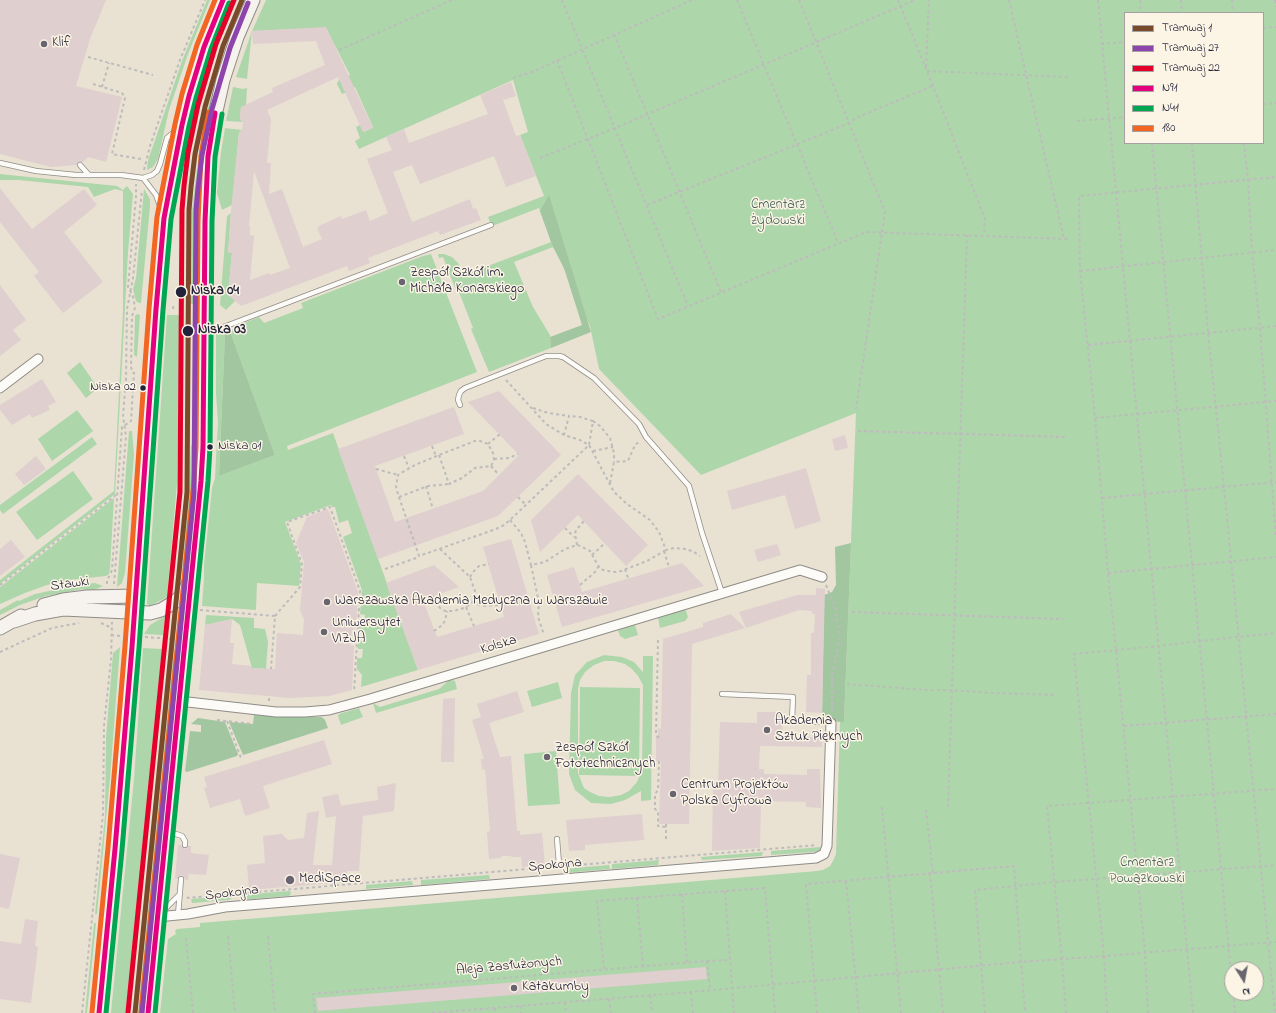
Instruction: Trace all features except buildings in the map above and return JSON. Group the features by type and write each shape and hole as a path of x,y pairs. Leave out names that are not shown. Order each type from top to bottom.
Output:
{"main road":[{"path":"99,1013 116,841 164,218 189,96 204,47 222,0"},
{"path":"148,1013 203,447 204,221 208,156 223,80 237,37 253,0"},
{"name":"Stawki","path":"14,621 35,614 63,609 150,613 161,610 176,601 184,593 190,581"},
{"name":"Stawki","path":"0,628 49,603 87,598 136,596"}],"street":[{"path":"0,388 38,359"},
{"name":"Kolska","path":"179,702 276,712 329,710 800,570 822,577"},
{"name":"Spokojna","path":"157,917 225,908 816,858 824,854 827,846 826,723"}],"lane":[{"path":"0,163 36,171 76,175 121,175 143,178 157,171 167,138 182,125"},
{"path":"80,165 89,175"},
{"path":"143,178 156,195 164,218"},
{"path":"204,330 213,330 491,225"},
{"path":"460,405 458,400 460,391 465,388 546,356 564,357 594,378 639,424 646,437 690,486 702,533 722,593"},
{"path":"722,694 793,697 792,721 826,723"},
{"path":"165,833 182,836 185,841 184,845"},
{"path":"556,839 559,865"},
{"path":"178,915 181,879"},
{"path":"157,917 180,891"}],"path":[{"path":"144,171 150,146 180,60 205,0"},
{"path":"339,50 452,0"},
{"path":"562,0 688,306"},
{"path":"513,78 532,72 582,48 692,0"},
{"path":"737,0 838,243"},
{"path":"798,0 885,212 856,409"},
{"path":"898,0 985,219 984,236"},
{"path":"540,158 616,128 915,0"},
{"path":"926,68 929,0"},
{"path":"1009,0 1064,239"},
{"path":"1098,0 1193,1013"},
{"path":"1140,0 1141,12"},
{"path":"1181,0 1182,12"},
{"path":"1232,0 1233,12"},
{"path":"1275,0 1276,7"},
{"path":"1264,28 1276,28"},
{"path":"614,34 721,292"},
{"path":"1101,44 1124,42"},
{"path":"88,57 153,75"},
{"path":"556,60 658,319 866,232 1070,239"},
{"path":"102,87 108,63"},
{"path":"927,71 1070,77"},
{"path":"93,84 122,93 125,98 112,154 141,159"},
{"path":"647,205 849,123 865,114 933,86"},
{"path":"1264,104 1276,103"},
{"path":"1077,121 1124,117"},
{"path":"1152,144 1230,961"},
{"path":"1192,144 1197,186 1208,332 1232,561 1275,1013"},
{"path":"1244,144 1276,538"},
{"path":"1148,1013 1144,953 1095,418 1080,271 1079,196 1197,186 1276,177"},
{"path":"107,585 107,580 112,570 122,427 131,421 134,372 132,372 131,366 132,316 134,308 133,296 128,287 136,183"},
{"path":"114,589 126,436 123,416 126,379 127,309 133,278 142,186"},
{"path":"948,807 967,235"},
{"path":"1080,271 1276,250"},
{"path":"174,303 174,309"},
{"path":"1088,345 1276,326"},
{"path":"500,374 546,424 564,435 580,440 589,445 610,485 620,498 650,520 659,532 669,566"},
{"path":"1095,418 1276,401"},
{"path":"531,407 548,413 580,417 593,421 600,426 607,433 613,447 614,462 610,485"},
{"path":"564,435 569,416"},
{"path":"385,569 504,525 589,445 593,421"},
{"path":"858,430 960,435 1067,437"},
{"path":"488,444 500,434"},
{"path":"614,462 628,461 635,446 646,437"},
{"path":"420,556 399,497 396,486 398,476 409,468 474,441 480,441 488,444 493,453 494,459 491,466"},
{"path":"432,446 436,456"},
{"path":"593,451 613,447"},
{"path":"494,459 509,458 518,454"},
{"path":"439,455 449,484"},
{"path":"404,456 409,468"},
{"path":"399,497 426,486 449,484 462,478 475,468 491,466"},
{"path":"491,466 499,475"},
{"path":"376,469 398,476"},
{"path":"1102,498 1276,482"},
{"path":"426,486 433,509"},
{"path":"0,585 117,495"},
{"path":"518,496 526,505"},
{"path":"271,669 275,616 300,587 302,564 287,522 330,507 360,591 354,692"},
{"path":"510,520 521,533 525,542 539,603 538,617 544,635"},
{"path":"577,545 575,538 576,530 584,521"},
{"path":"565,528 575,538"},
{"path":"592,555 604,543"},
{"path":"531,565 545,562 566,549 577,545 586,548 592,555 598,567 607,572 621,571 647,561 665,550 674,548 686,549 694,552 702,558"},
{"path":"433,596 440,608 454,612 466,607 472,602 475,591 470,577 440,549"},
{"path":"1108,573 1276,556"},
{"path":"470,577 479,566 488,564"},
{"path":"580,585 595,572 598,567"},
{"path":"625,569 628,578"},
{"path":"822,577 835,607 840,638 832,675 833,706 826,723"},
{"path":"472,602 482,606 501,605"},
{"path":"466,607 474,626"},
{"path":"199,610 275,616"},
{"path":"434,631 445,621 447,611"},
{"path":"852,612 1063,619"},
{"path":"82,1013 103,814 104,726 111,659 112,622"},
{"path":"0,652 52,628 68,625"},
{"path":"1107,1013 1104,956 1074,654 1159,646 1200,640 1276,634"},
{"path":"111,636 122,636"},
{"path":"143,637 175,639"},
{"path":"658,640 656,736 659,738"},
{"path":"847,684 927,690 1056,695"},
{"path":"268,703 269,696"},
{"path":"1123,726 1276,714"},
{"path":"217,720 252,724"},
{"path":"227,721 241,758"},
{"path":"659,761 658,790 655,794 655,808 658,811 658,826 666,825 666,839"},
{"path":"1066,1013 1047,806 1276,789"},
{"path":"882,807 901,1013"},
{"path":"926,810 943,1013"},
{"path":"559,865 821,845"},
{"path":"985,1013 976,890 1054,882 1137,877 1276,865"},
{"path":"817,1013 806,884 1014,866 1025,1013"},
{"path":"180,891 186,888 186,896 188,898 551,867"},
{"path":"846,881 859,1013"},
{"path":"604,970 597,901 765,888 776,1013"},
{"path":"725,890 734,1013"},
{"path":"682,894 687,962"},
{"path":"638,898 643,966"},
{"path":"228,936 235,1013"},
{"path":"268,936 275,1013"},
{"path":"186,938 193,1013"},
{"path":"432,1013 773,985 1021,962 1062,960 1276,942"},
{"name":"Aleja Zasłużonych","path":"315,1013 313,994 687,962 730,960"},
{"path":"707,961 710,990"},
{"path":"691,992 693,1013"},
{"path":"650,995 652,1013"},
{"path":"610,999 611,1013"},
{"path":"1234,1001 1235,1013"},
{"path":"565,1002 566,1013"},
{"path":"520,1006 521,1013"},
{"path":"495,1008 495,1013"}],"green space":[{"path":"207,0 210,0 188,54 169,110 158,159 153,167 147,170 148,160 182,61"},
{"path":"266,0 1276,0 1276,1013 160,1013 168,939 176,934 175,931 177,929 200,927 200,923 817,871 823,870 830,866 836,854 840,722 844,722 856,413 701,475 599,369 590,326 551,240 553,247 514,262 533,307 550,335 551,348 489,372 471,329 473,328 459,292 457,293 443,257 439,258 438,254 444,254 452,257 458,263 464,275 551,242 539,208 495,225 490,222 488,217 544,196 520,135 528,132 513,80 359,149 355,141 360,138 356,127 360,125 364,132 373,127 355,87 345,91 345,93 342,94 337,84 338,81 350,75 326,28 252,31"},
{"path":"252,31 247,79 236,77"},
{"path":"217,77 208,114 201,161 199,197 198,304 191,304 192,211 197,167 206,114"},
{"path":"233,87 243,89 247,88 246,105 241,107 240,119 243,122 226,121"},
{"path":"225,128 242,130 239,133 232,205 222,210 217,193"},
{"path":"0,174 117,186 123,190 127,186 133,194 128,252 115,494 0,584 0,580 114,491 123,312 123,191 115,189 94,197 88,187 18,180 0,180"},
{"path":"144,189 150,199 150,206 141,303 139,303 136,301 133,289 136,278"},
{"path":"549,195 591,332 551,348 550,337 582,325 564,268 553,247 540,211"},
{"path":"231,213 228,253 232,253 228,295 236,300 226,310 220,305 227,216"},
{"path":"431,254 477,372 287,446 288,450 333,433 418,670 361,687 362,675 357,669 357,658 362,658 363,649 358,649 358,641 363,641 363,632 359,632 359,623 364,623 365,615 360,614 362,590 343,537 352,533 348,520 339,523 335,507 332,507 331,505 285,522 301,564 299,586 257,583 256,610 202,606 204,565 212,488 215,478 218,422 216,394 216,334 230,329 225,334 219,476 275,455 230,331 237,329 237,326 259,317 264,323 303,308 301,303"},
{"path":"137,314 140,315 137,357 134,355 135,316"},
{"path":"167,315 180,315 177,484 167,597 150,606 147,604"},
{"path":"230,331 275,455 219,476 225,334"},
{"path":"80,362 98,388 86,398 67,373"},
{"path":"77,410 93,431 52,461 38,439"},
{"path":"129,431 132,431 134,454 125,573 122,583 117,587"},
{"path":"92,437 97,444 3,514 0,510 0,505"},
{"path":"191,445 196,445 184,571 182,571 189,496"},
{"path":"73,471 93,499 37,540 16,512"},
{"path":"114,498 109,574 106,576 69,580 47,585 0,604 0,587"},
{"path":"851,543 844,722 840,722 822,719 824,595 832,592 836,585 835,547"},
{"path":"95,583 103,586 90,592 83,589 46,596 20,605 0,615 0,610 18,600 19,601 35,594 77,585"},
{"path":"684,610 686,611 688,617 685,621 660,628 658,618"},
{"path":"206,615 254,618 254,628 265,629 268,642 266,669 252,668 240,625 232,619 205,625"},
{"path":"165,616 163,635 144,634 150,625"},
{"path":"635,625 638,635 625,639 620,636 618,630"},
{"path":"120,647 110,778 97,914 95,914 105,816 106,737 113,653"},
{"path":"143,648 162,649 126,1013 111,1013 134,779"},
{"path":"174,650 176,650 140,1013 138,1013"},
{"path":"604,655 622,657 634,662 643,672 643,656 653,656 651,800 641,801 641,791 625,800 611,804 591,803 575,790 569,774 571,693 575,675 587,662","holes":["604,661 614,661 625,664 632,669 643,685 642,768 637,782 629,791 621,795 610,797 599,796 584,788 578,773 578,689 580,680 585,672 594,665"]},
{"path":"448,681 455,681 457,689 376,713 373,703 380,707 439,689"},
{"path":"558,682 562,698 532,707 527,691"},
{"path":"580,687 640,688 639,776 579,775"},
{"path":"359,708 363,717 341,725 338,716 339,714"},
{"path":"254,715 322,717 328,728 243,755 229,722 253,724"},
{"path":"198,718 225,722 238,754 237,756 187,772 185,771 190,731 201,732 201,725 191,724"},
{"path":"556,751 560,804 528,806 524,754"},
{"path":"821,847 819,851 814,852 771,855 771,851"},
{"path":"763,852 762,856 702,860 701,857"},
{"path":"659,860 658,865 612,869 612,864"},
{"path":"609,865 610,869 563,872 563,869"},
{"path":"489,875 490,879 421,885 421,880"},
{"path":"412,881 413,885 366,889 366,885"},
{"path":"290,891 291,894 289,896 240,900 239,895"},
{"path":"232,896 229,900 192,903 191,899"},
{"path":"94,923 96,923 87,1013 85,1013"}],"tram line":[{"name":"22","path":"128,1012 180,492 182,210 184,186 188,153 198,105 216,44 234,0"},
{"name":"1","path":"135,1013 187,492 189,210 191,187 195,154 205,107 223,46 242,0"},
{"name":"27","path":"142,1013 194,493 196,210 198,188 202,155 212,109 230,48 248,3"}],"transit line":[{"name":"180","path":"92,1012 108,848 125,646 157,217 182,94 197,45 215,0"},
{"name":"N91","path":"99,1013 115,849 132,647 156,309 164,218 189,96 204,47 223,0"},
{"name":"N41","path":"106,1013 122,850 139,648 163,310 171,219 196,98 211,49 229,3"},
{"name":"180","path":"141,1012 194,480 196,447 198,221 201,156 208,112"},
{"name":"N91","path":"148,1013 201,481 203,447 205,221 208,156 215,113"},
{"name":"N41","path":"155,1013 208,481 210,447 212,221 215,157 222,114"}],"place":[{"name":"Klif","path":"44,44"},
{"name":"Zespół Szkół im. Michała Konarskiego","path":"402,282"},
{"name":"Niska 04","path":"181,292"},
{"name":"Niska 03","path":"188,331"},
{"name":"Niska 02","path":"143,388"},
{"name":"Niska 01","path":"210,447"},
{"name":"Warszawska Akademia Medyczna w Warszawie","path":"327,602"},
{"name":"Uniwersytet VIZJA","path":"324,632"},
{"name":"Akademia Sztuk Pięknych","path":"767,730"},
{"name":"Zespół Szkół Fototechnicznych","path":"547,757"},
{"name":"Centrum Projektów Polska Cyfrowa","path":"673,794"},
{"name":"MediSpace","path":"290,880"},
{"name":"Katakumby","path":"514,988"}],"park label":[{"name":"Cmentarz żydowski","path":"778,214"},
{"name":"Cmentarz Powązkowski","path":"1147,872"}]}
